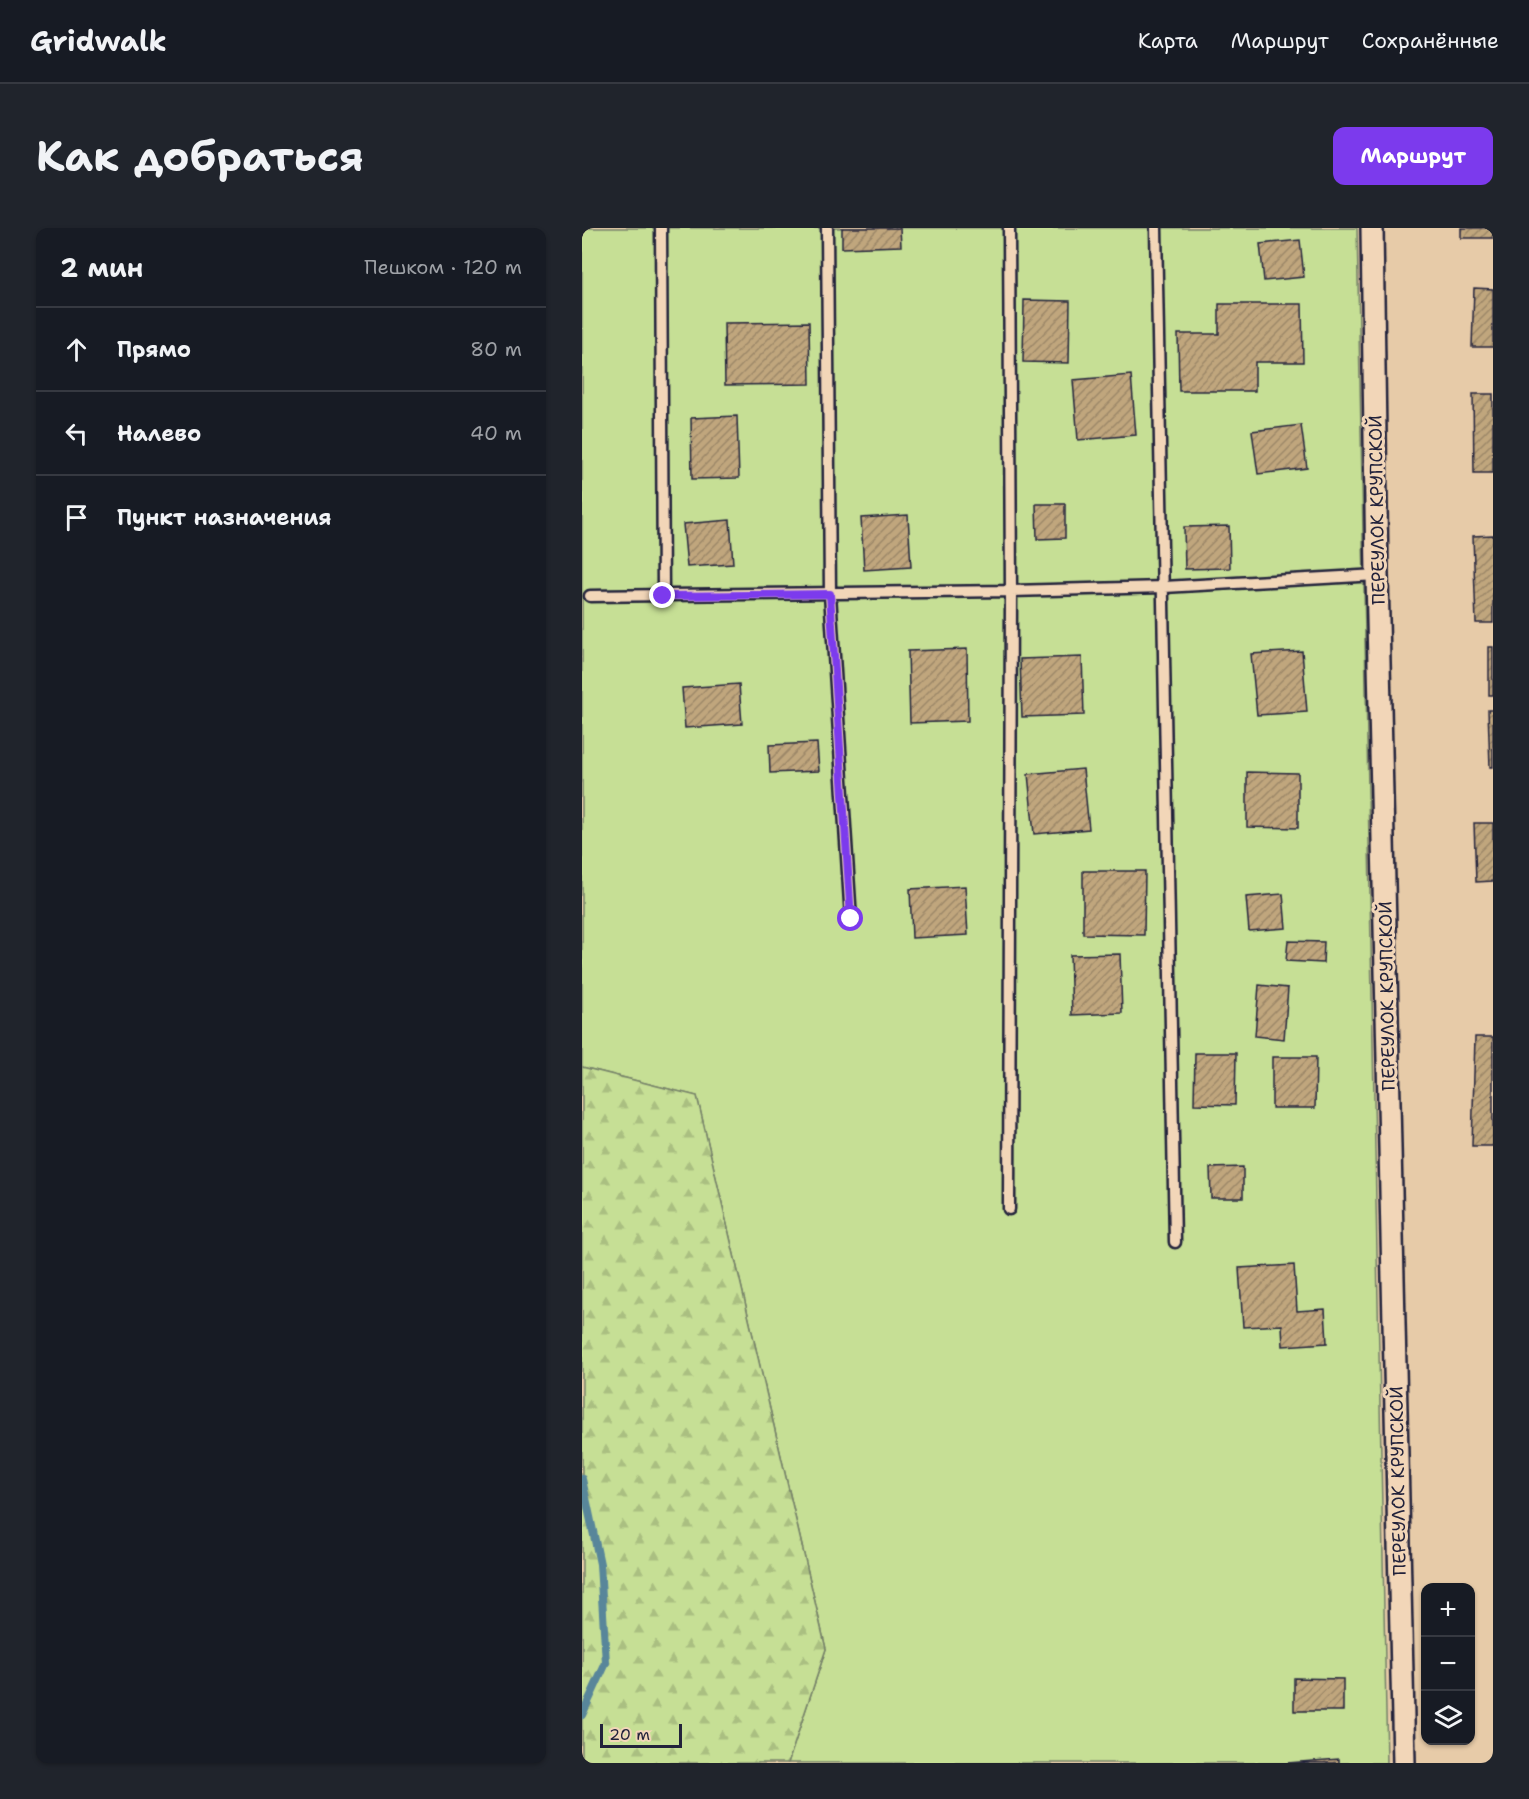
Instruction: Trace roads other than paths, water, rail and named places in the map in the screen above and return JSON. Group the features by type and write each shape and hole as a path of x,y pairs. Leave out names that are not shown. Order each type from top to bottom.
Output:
{"street":[{"name":"ПЕРЕУЛОК КРУПСКОЙ","path":"1372,228 1377,575 1404,1763"}],"lane":[{"path":"661,228 663,596"},
{"path":"827,228 830,594 851,919"},
{"path":"1009,228 1010,1209"},
{"path":"1156,228 1175,1242"},
{"path":"590,596 1164,587 1377,575"}],"waterway":[{"path":"582,1479 600,1564 606,1663 582,1715"}]}
